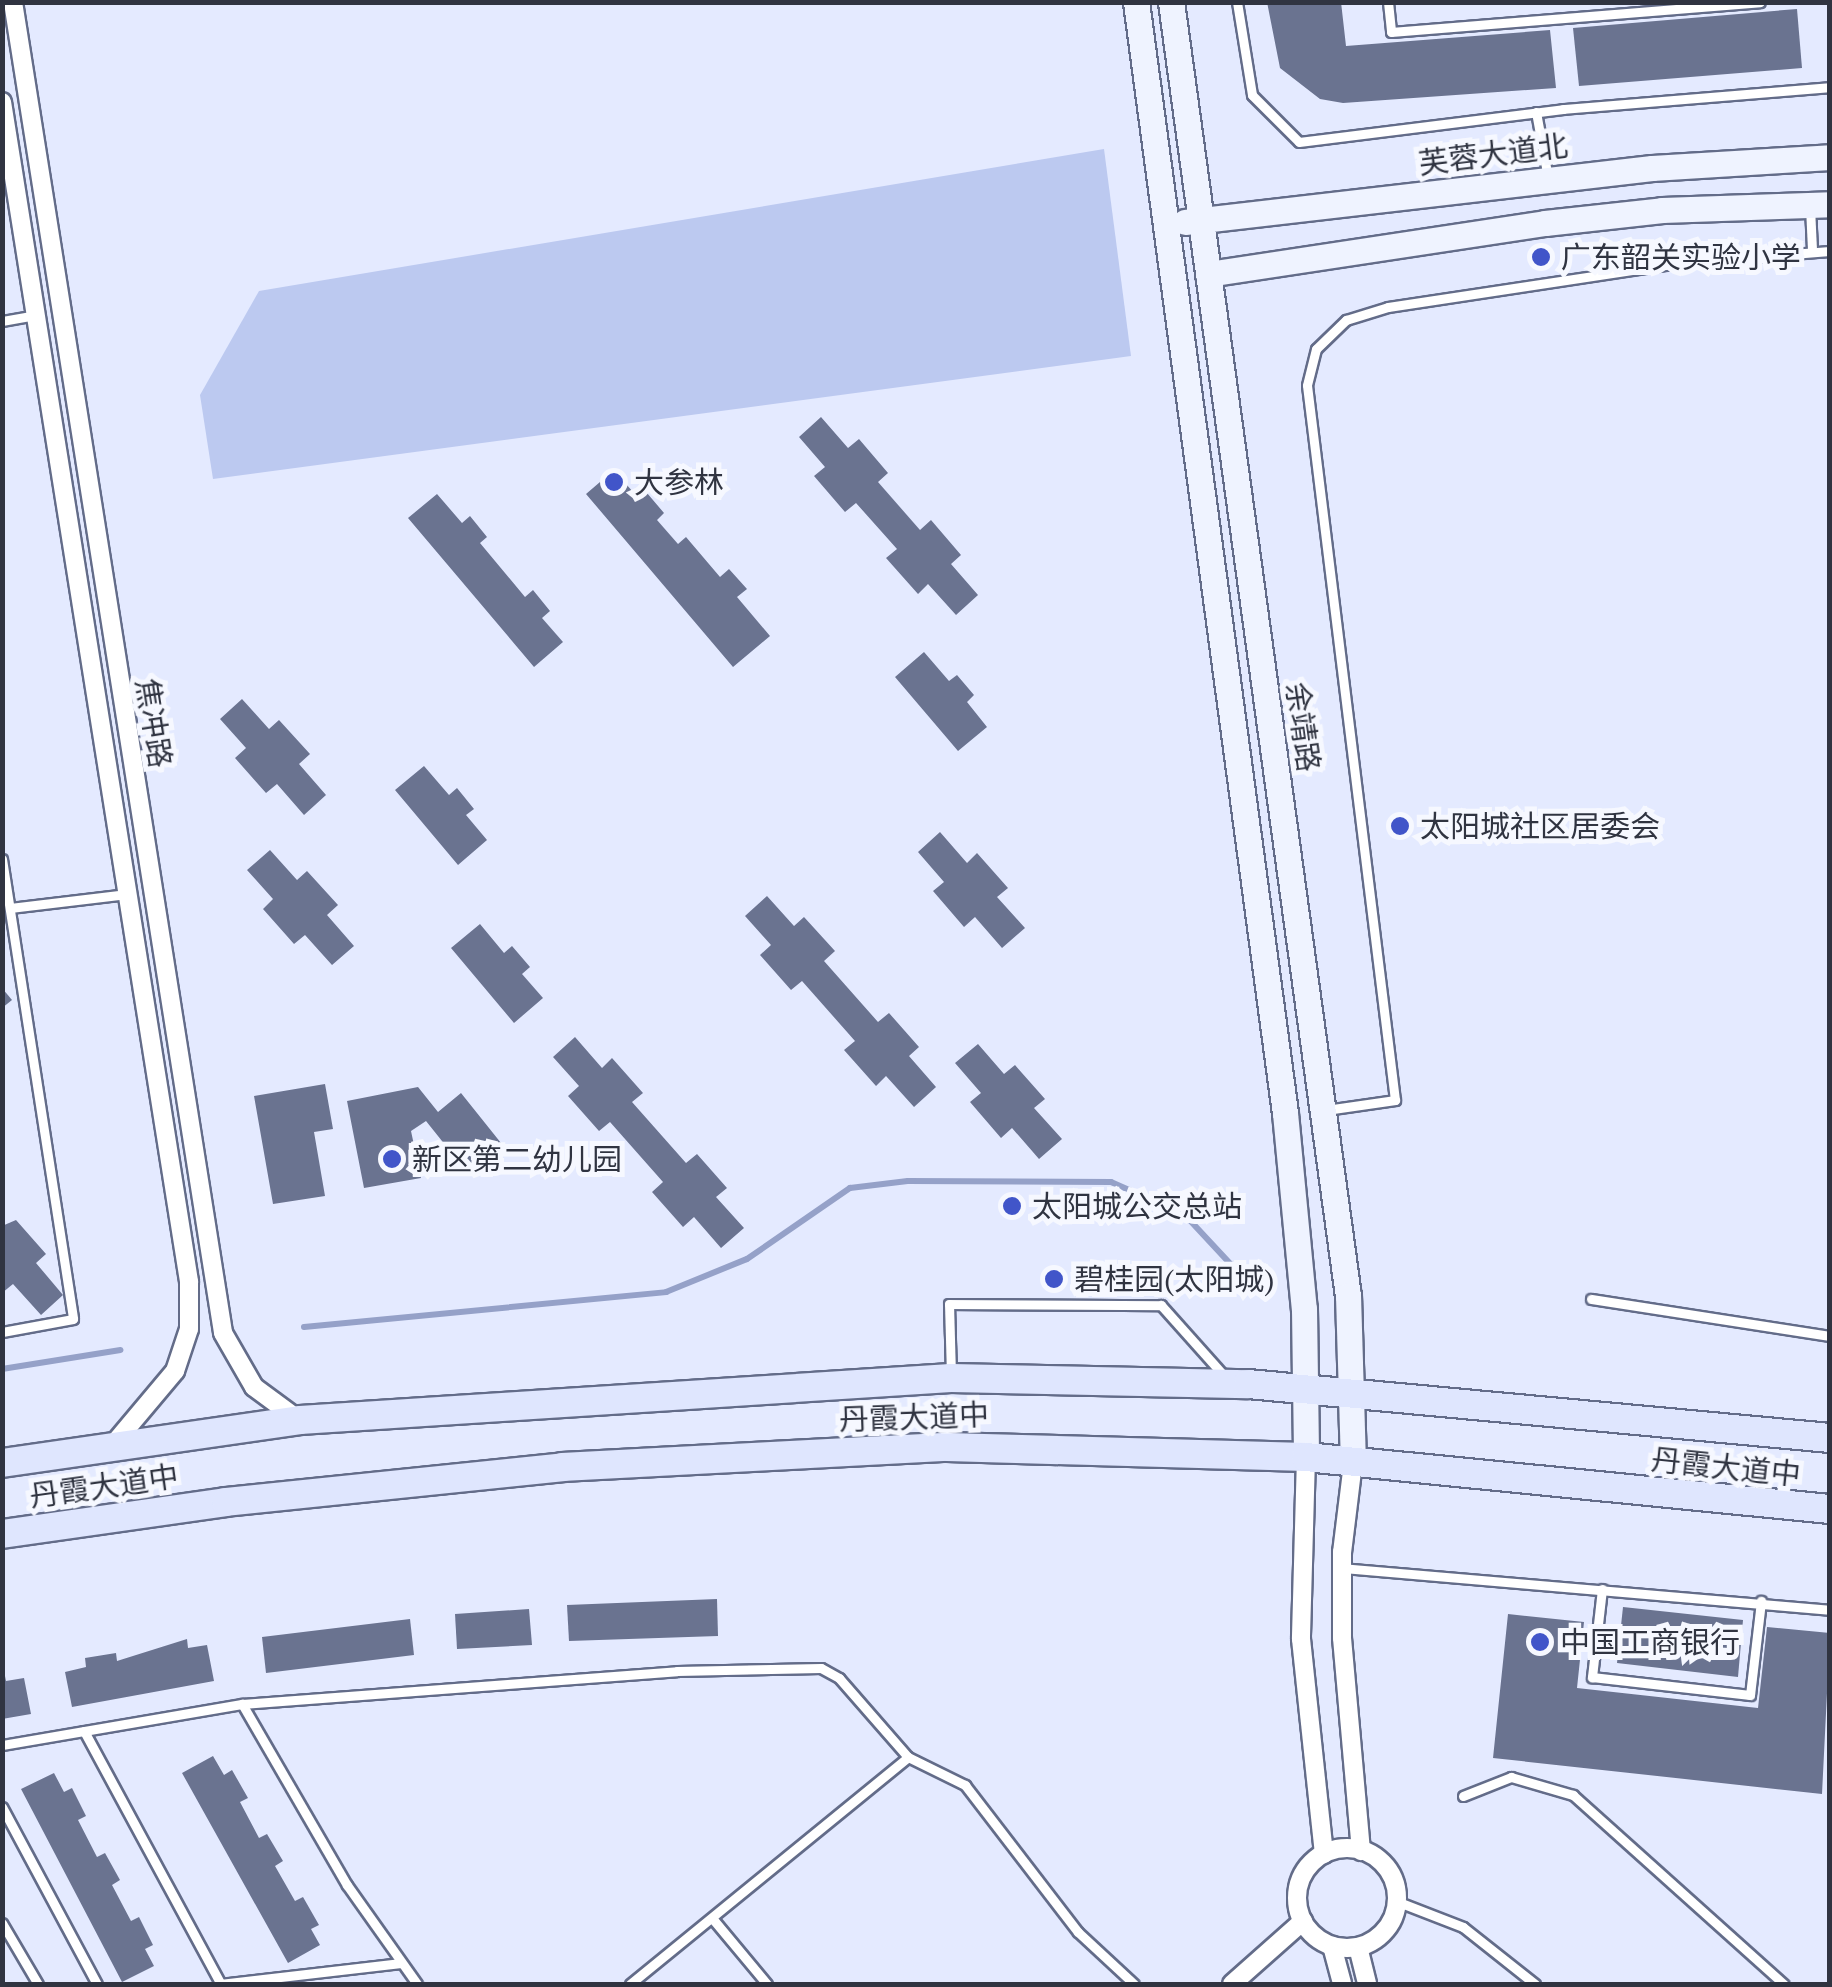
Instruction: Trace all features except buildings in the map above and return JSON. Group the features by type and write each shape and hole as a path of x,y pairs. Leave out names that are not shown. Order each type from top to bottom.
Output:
{"main road":[{"path":"1136,2 1285,1113 1307,1389 1306,1457"},
{"name":"余靖路","path":"1171,2 1323,1110 1355,1392 1353,1463"},
{"name":"芙蓉大道北","path":"1165,224 1548,180 1830,157"},
{"path":"1208,274 1545,224 1820,204"},
{"name":"丹霞大道中","path":"2,1463 300,1420 950,1378 1231,1384 1355,1392 1830,1438"},
{"name":"丹霞大道中","path":"2,1534 226,1502 562,1467 947,1447 1306,1457 1830,1510"}],"street":[{"name":"焦冲路","path":"13,2 223,1333 254,1387 300,1420"},
{"name":"焦冲路","path":"2,102 190,1311 185,1349 168,1383 113,1445"},
{"path":"1306,1457 1301,1639 1324,1854"},
{"path":"1332,1946 1358,1947 1389,1926 1396,1900 1391,1876 1362,1851 1342,1568 1353,1463"},
{"path":"1342,1984 1332,1946 1303,1921 1299,1883 1324,1854 1362,1851"},
{"path":"1232,1984 1303,1921"},
{"path":"1358,1947 1367,1984"}],"lane":[{"path":"1238,2 1252,95 1299,142 1536,112 1830,87"},
{"path":"1388,2 1391,32 1760,2"},
{"path":"1536,112 1548,180"},
{"path":"1812,250 1820,204"},
{"path":"1323,1110 1394,1100 1307,385 1316,349 1346,320 1388,307 1812,250 1830,251"},
{"path":"2,320 36,315"},
{"path":"2,859 74,1318 2,1332"},
{"path":"10,908 127,894"},
{"path":"1591,1299 1830,1336"},
{"path":"950,1378 949,1304 1160,1306 1231,1384"},
{"path":"1342,1568 1830,1610"},
{"path":"1602,1589 1592,1677 1750,1695 1760,1601"},
{"path":"2,1744 242,1704 677,1671 821,1668 840,1678 908,1757 966,1785 1078,1932 1134,1984"},
{"path":"242,1704 400,1964 417,1984"},
{"path":"84,1731 220,1984 277,1981 400,1964"},
{"path":"630,1984 908,1757"},
{"path":"1463,1796 1511,1777 1539,1780 1573,1795 1784,1984"},
{"path":"2,1807 98,1984"},
{"path":"1396,1900 1463,1927 1536,1984"},
{"path":"712,1918 767,1984"},
{"path":"2,1923 38,1984"}],"shaded area":[{"path":"1104,149 1131,356 213,479 200,395 259,291"}],"waterway":[{"path":"304,1327 666,1292 747,1259 850,1188 908,1181 1111,1182 1184,1214 1237,1271"},
{"path":"2,1369 120,1350"}],"place":[{"name":"广东韶关实验小学","path":"1541,257"},
{"name":"大参林","path":"614,482"},
{"name":"太阳城社区居委会","path":"1400,826"},
{"name":"新区第二幼儿园","path":"392,1159"},
{"name":"太阳城公交总站","path":"1012,1206"},
{"name":"碧桂园(太阳城)","path":"1054,1279"},
{"name":"中国工商银行","path":"1540,1642"}]}
